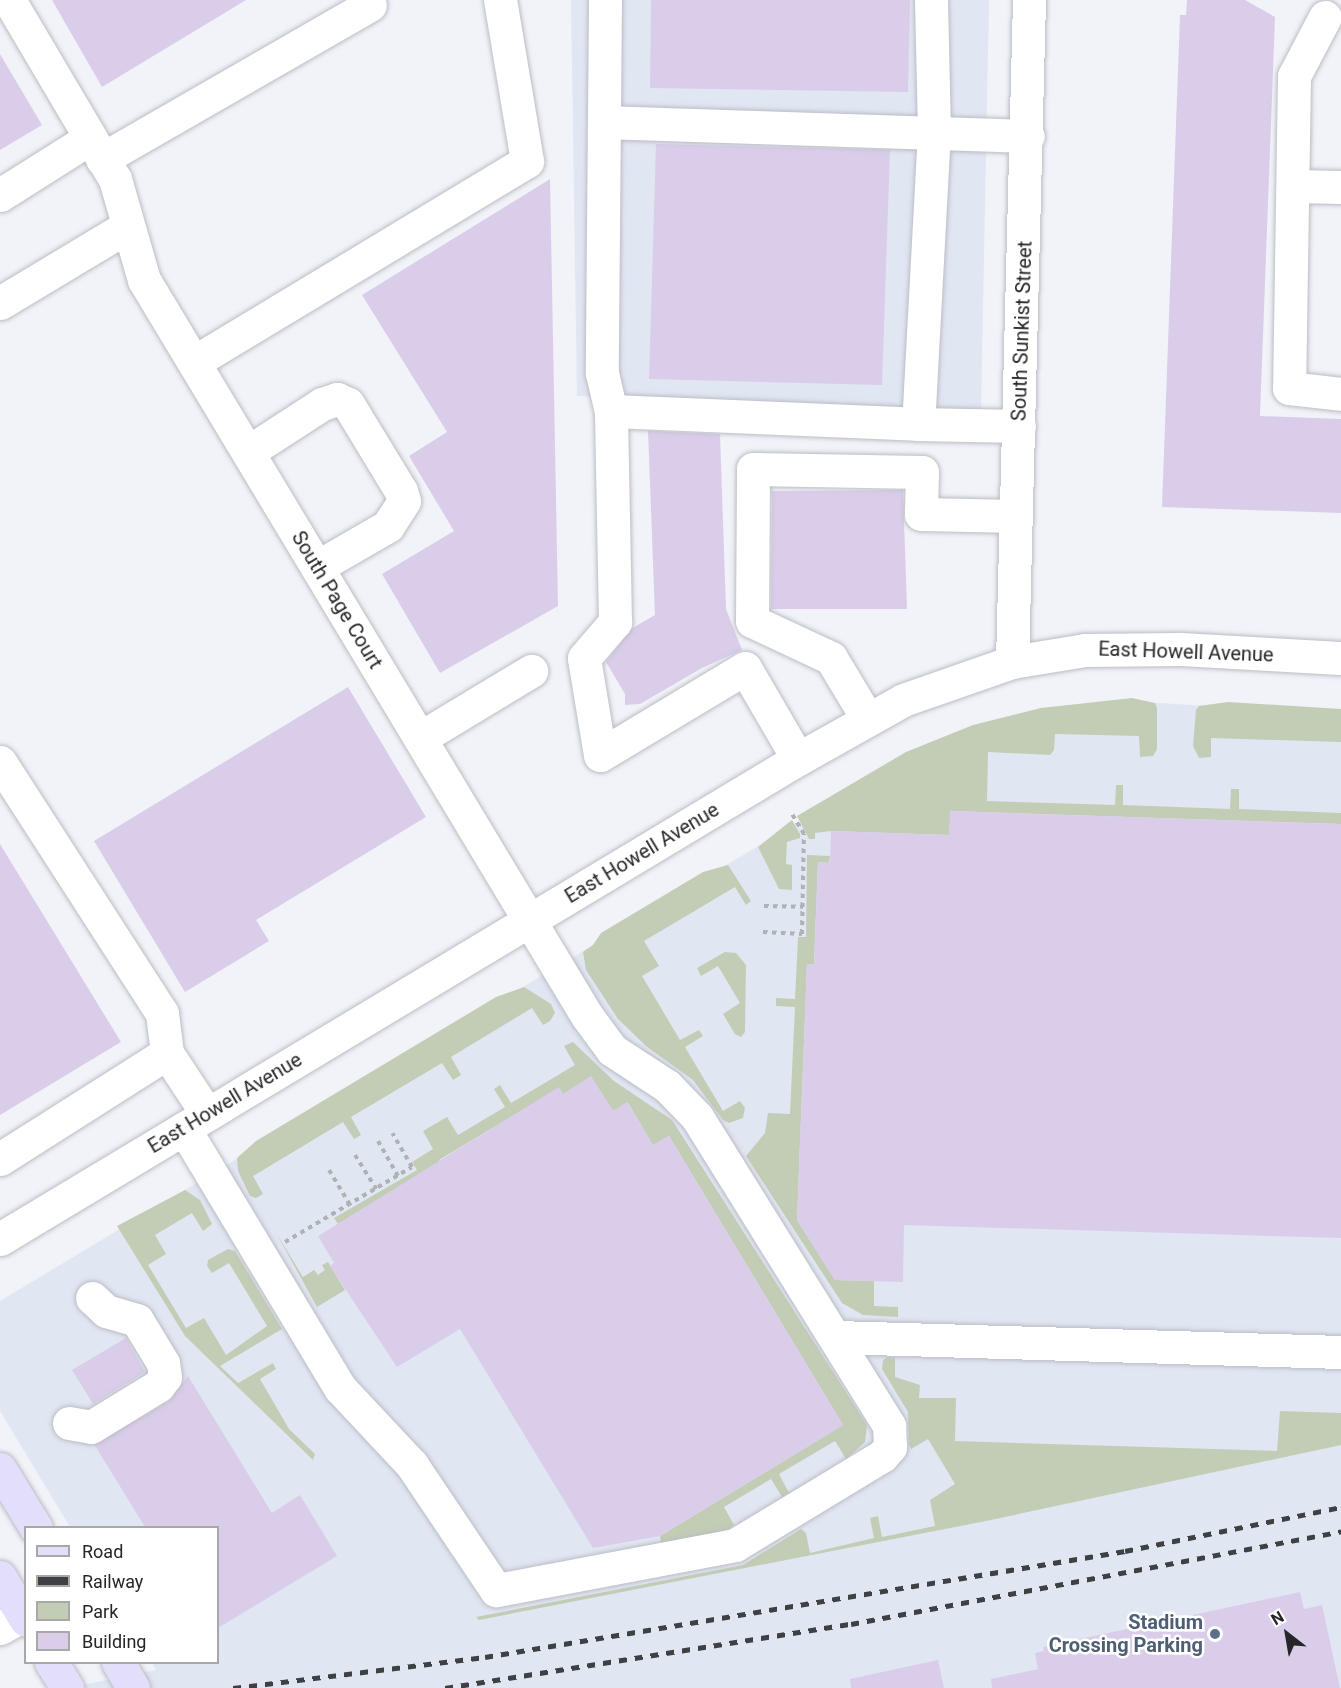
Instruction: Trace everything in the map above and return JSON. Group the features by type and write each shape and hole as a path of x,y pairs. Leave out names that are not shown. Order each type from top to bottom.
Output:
{"main road":[{"path":"0,1469 35,1526"},
{"path":"0,1577 16,1621"},
{"path":"52,1664 67,1688"},
{"path":"119,1664 133,1688"}],"street":[{"name":"South Page Court","path":"9,0 115,179 144,280 529,921 612,1050 667,1086 697,1117 890,1425 890,1447 882,1456 735,1545 496,1590 412,1465 340,1388 195,1121"},
{"path":"194,363 527,161 500,0"},
{"path":"605,0 602,373 611,411 615,622 584,658 600,755 745,668 798,759"},
{"path":"918,424 934,131 931,0"},
{"name":"South Sunkist Street","path":"1012,662 1028,136 1029,0"},
{"path":"0,195 96,148 370,5"},
{"path":"1326,20 1294,76 1289,388 1341,394"},
{"path":"604,122 934,131 1028,136"},
{"path":"1293,186 1341,187"},
{"path":"0,303 128,226"},
{"path":"248,452 337,399 348,404 401,491 404,501 388,526 317,567"},
{"path":"611,411 1019,426"},
{"path":"867,718 831,658 752,621 753,469 922,472 921,514 1016,516"},
{"name":"East Howell Avenue","path":"0,1239 867,718 940,684 1012,662 1127,647 1341,658"},
{"path":"420,738 531,671"},
{"path":"0,762 162,1012 167,1053 195,1121"},
{"path":"0,1159 167,1053"},
{"path":"69,1423 91,1427 158,1386 165,1377 164,1363 137,1320 106,1311 92,1298"},
{"path":"836,1337 1341,1352"}],"path":[{"path":"763,932 802,934 804,834 792,814"},
{"path":"764,906 802,907"},
{"path":"281,1234 286,1243 412,1167 392,1133"},
{"path":"378,1141 398,1176"},
{"path":"355,1155 376,1189"},
{"path":"329,1170 350,1205"}],"shaded area":[{"path":"571,0 989,0 981,410 577,396"},
{"path":"1142,702 1341,714 1341,1688 67,1688 156,1670 153,1664 219,1664 219,1526 69,1526 0,1411 0,1301 878,774"}],"green space":[{"path":"1132,698 1155,703 1157,708 1157,749 1153,756 1140,757 1139,736 1055,734 1054,750 1050,755 988,752 987,801 1115,805 1116,785 1123,785 1123,805 1230,809 1231,789 1239,789 1239,809 1341,813 1341,824 951,811 949,835 831,831 815,833 815,839 809,839 797,816 906,752 973,725 1041,708"},
{"path":"1228,702 1341,709 1341,742 1211,738 1211,757 1199,758 1193,746 1196,710 1199,706"},
{"path":"792,820 800,838 787,842 786,864 792,865 792,890 779,889 758,847"},
{"path":"807,855 830,856 829,863 818,862 814,964 807,964 797,1220 835,1280 874,1281 874,1306 898,1307 898,1317 863,1315 842,1303 746,1156 765,1133 768,1113 790,1114 795,1007 776,1006 776,998 795,999 798,937 806,937"},
{"path":"728,865 751,901 746,905 735,887 644,941 659,966 642,976 680,1040 699,1030 703,1036 685,1047 723,1111 740,1101 745,1108 743,1118 729,1123 723,1120 693,1080 646,1046 618,1019 586,970 583,952 593,945 601,933 703,872"},
{"path":"725,952 736,953 746,965 745,1032 741,1037 735,1034 723,1014 740,1003 718,966 701,976 697,968"},
{"path":"524,987 551,1004 555,1013 550,1021 543,1025 532,1008 451,1057 461,1075 453,1080 442,1063 351,1117 361,1135 354,1139 343,1122 253,1176 263,1194 256,1198 250,1196 238,1171 237,1158 256,1141 496,997"},
{"path":"573,1042 614,1081 672,1120 867,1425 865,1442 846,1459 835,1441 779,1474 789,1493 782,1497 771,1479 724,1507 734,1525 727,1530 661,1543 660,1536 843,1425 669,1136 653,1145 628,1103 613,1111 591,1077 563,1094 559,1088 439,1160 442,1167 338,1224 334,1218 417,1170 412,1162 433,1149 423,1131 447,1117 458,1135 505,1107 494,1089 500,1085 511,1103 575,1065 564,1046"},
{"path":"185,1190 200,1200 212,1224 203,1231 192,1213 155,1235 166,1254 148,1265 186,1328 204,1318 226,1355 267,1326 229,1263 212,1273 207,1266 208,1260 228,1249 235,1251 282,1329 220,1366 238,1383 273,1363 276,1369 260,1379 289,1429 315,1454 313,1460 185,1336 117,1226"},
{"path":"275,1231 303,1277 314,1270 318,1275 325,1270 322,1265 328,1262 345,1290 317,1307"},
{"path":"888,1357 895,1358 895,1377 920,1385 919,1398 956,1398 955,1441 1277,1451 1280,1411 1341,1413 1341,1445 986,1521 479,1620 476,1617 743,1565 801,1529 806,1533 810,1553 874,1538 870,1518 878,1516 882,1537 935,1526 930,1500 955,1484 928,1439 911,1449 908,1412 882,1369 883,1360"}],"building":[{"path":"52,0 246,0 102,87"},
{"path":"651,0 910,0 908,92 650,88"},
{"path":"1187,0 1245,0 1275,17 1260,416 1341,419 1341,513 1162,507 1180,15 1186,15"},
{"path":"0,54 42,125 0,150"},
{"path":"656,144 890,150 882,385 649,379"},
{"path":"550,179 558,606 440,673 382,574 454,531 409,456 447,432 362,295"},
{"path":"648,431 720,434 726,609 742,650 702,668 640,704 625,705 625,694 606,662 631,629 655,615"},
{"path":"903,490 907,609 771,609 772,491"},
{"path":"348,687 426,817 256,920 269,941 185,992 94,841"},
{"path":"950,811 1341,824 1341,1238 904,1225 903,1282 835,1280 797,1220 807,964 814,964 818,862 830,863 831,831 949,835"},
{"path":"0,844 121,1042 0,1115"},
{"path":"591,1076 613,1111 627,1102 653,1145 669,1136 843,1425 660,1536 593,1548 460,1329 397,1367 330,1266 334,1263 318,1236 559,1087 563,1094"},
{"path":"126,1338 145,1372 93,1404 72,1370"},
{"path":"188,1376 272,1513 300,1495 337,1556 219,1627 219,1526 144,1526 94,1444 168,1402"},
{"name":"Stadium Crossing Parking","path":"1300,1592 1304,1609 1322,1605 1340,1688 992,1688 991,1679 1038,1669 1035,1653 1044,1651 1043,1647"},
{"path":"938,1660 944,1688 851,1688 850,1679"}],"railway":[{"path":"233,1688 485,1657 1125,1551 1341,1507"},
{"path":"445,1688 851,1624 1341,1531"}],"place":[{"name":"Stadium Crossing Parking","path":"1215,1634"}]}
